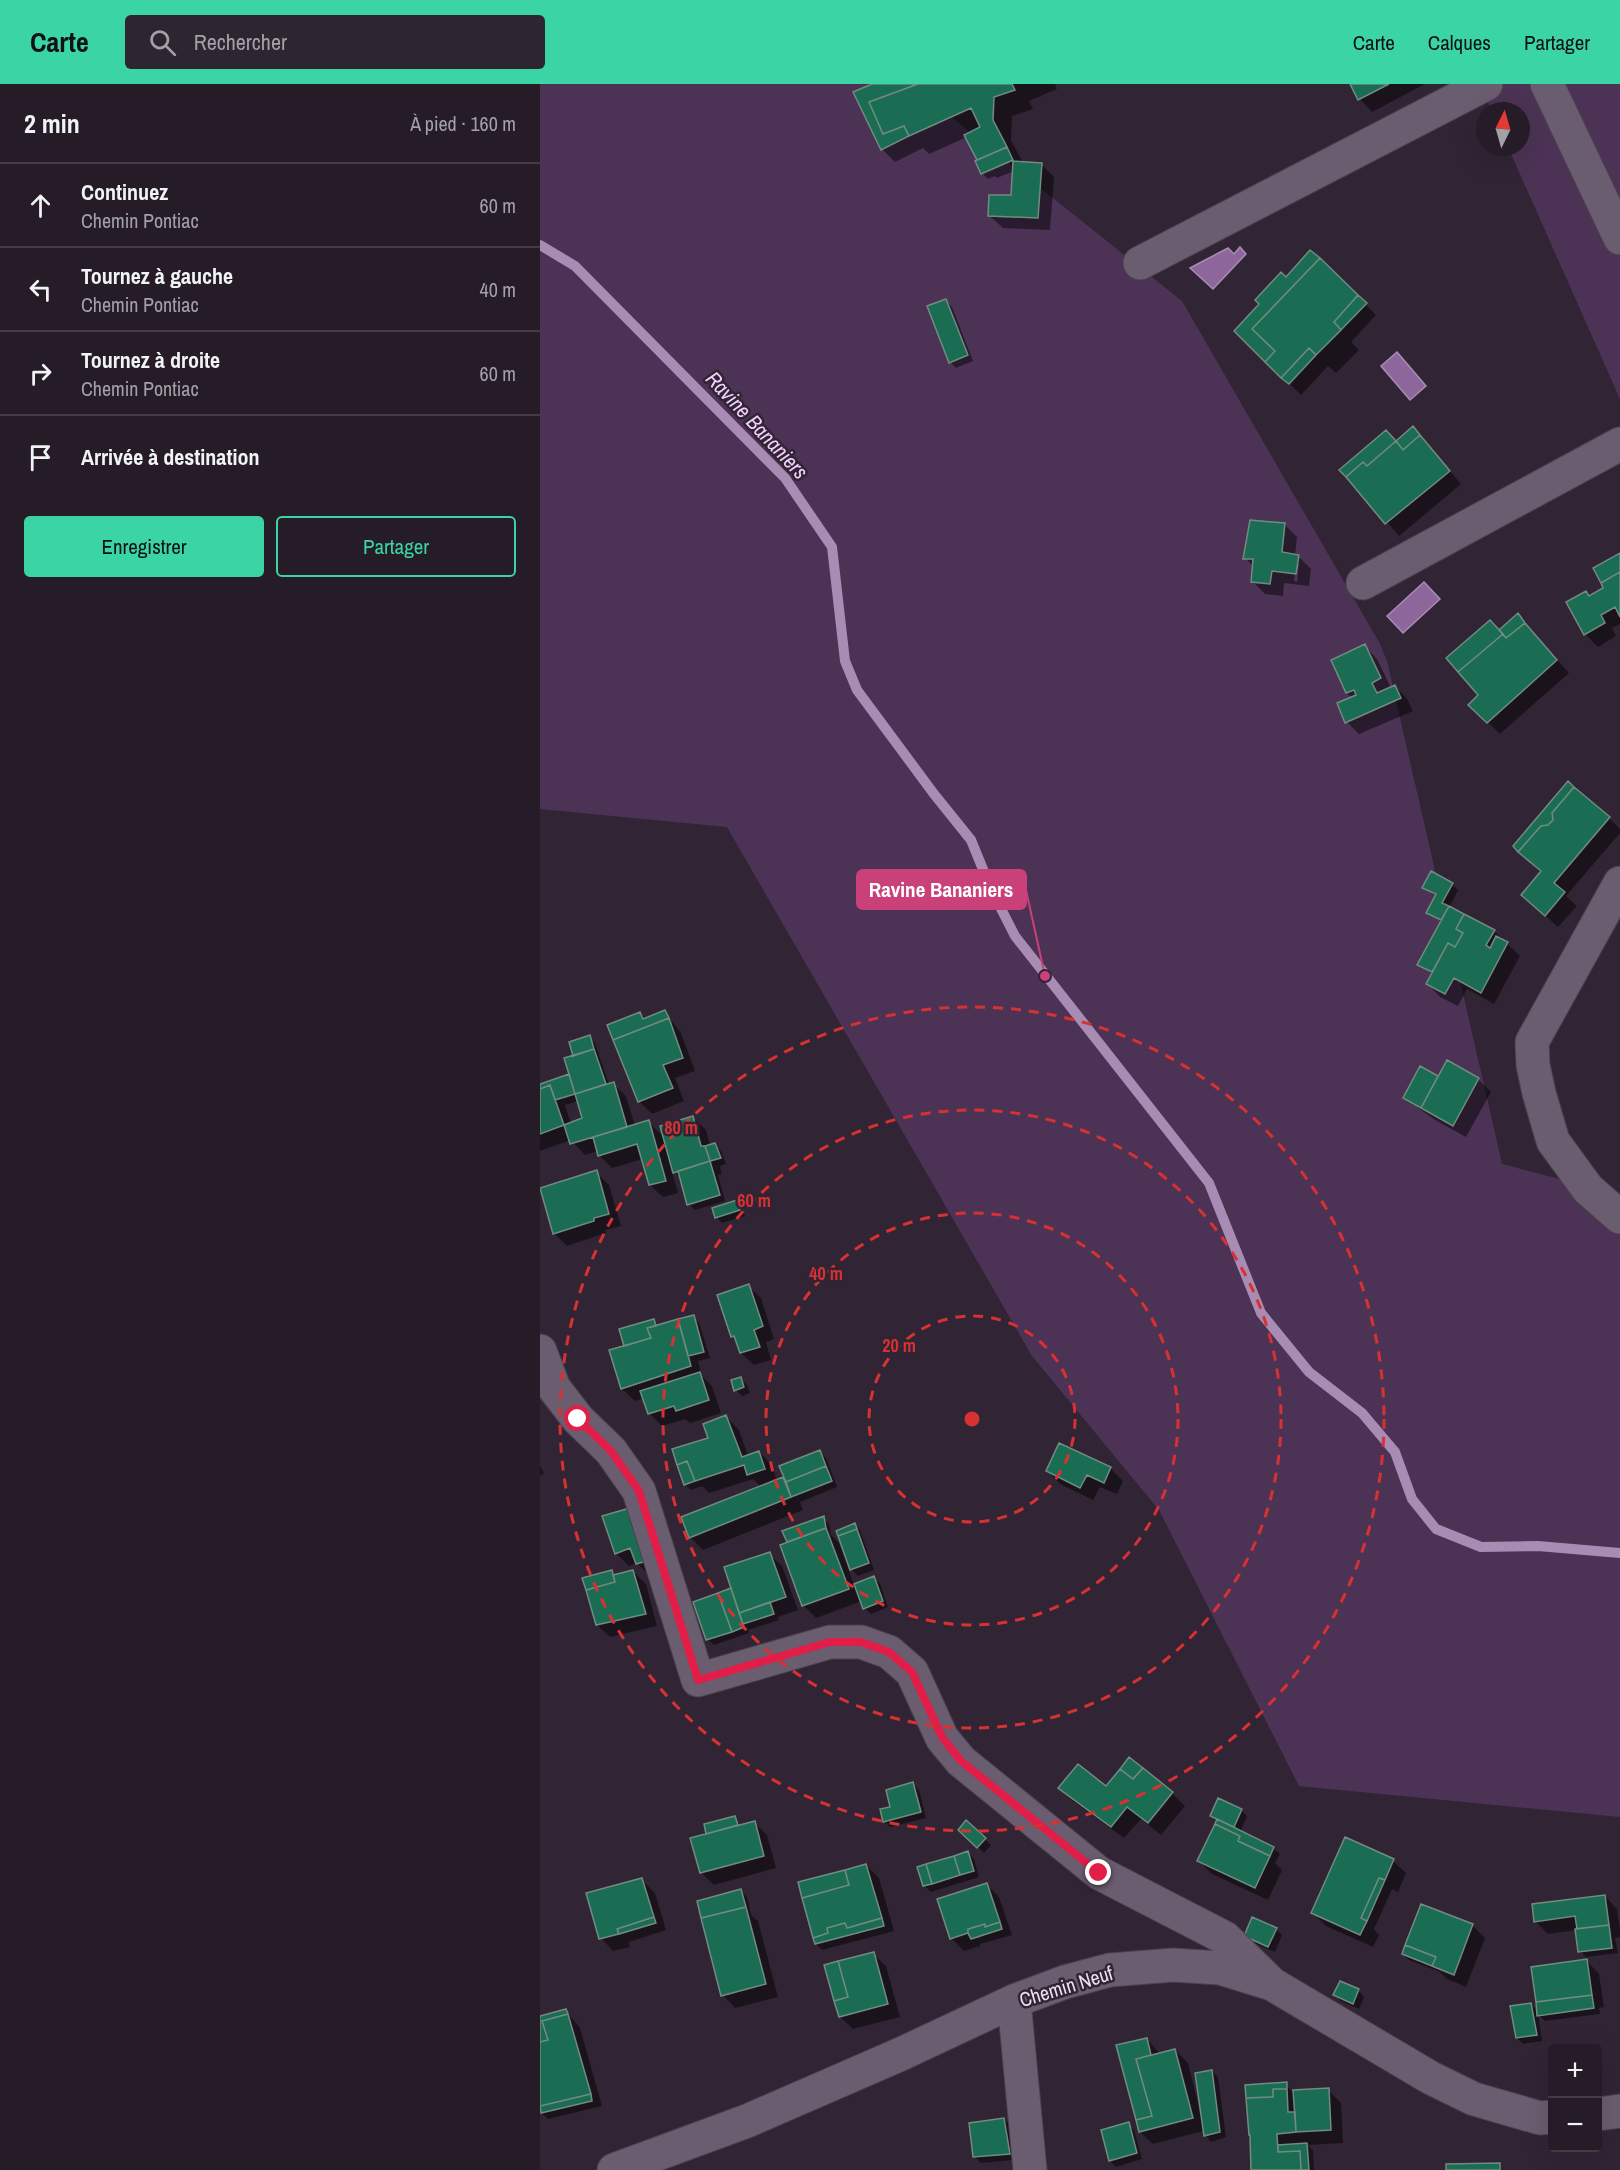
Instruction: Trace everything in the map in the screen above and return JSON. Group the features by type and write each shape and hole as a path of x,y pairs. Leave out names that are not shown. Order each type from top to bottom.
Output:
{"street":[{"path":"1140,263 1486,84"},
{"path":"1547,84 1620,238"},
{"path":"1363,583 1620,444"},
{"path":"1620,883 1532,1042 1533,1065 1553,1141 1588,1189 1620,1217"},
{"path":"540,1352 554,1388 578,1419 611,1451 639,1491 698,1680 830,1642 861,1642 889,1652 912,1672 942,1737 961,1761 1099,1873 1225,1938 1272,1984"},
{"name":"Chemin Neuf","path":"614,2170 747,2121 901,2054 1014,2001 1065,1982 1110,1970 1173,1965 1220,1968 1272,1984 1431,2078 1474,2099 1540,2118 1548,2117"},
{"path":"1014,2001 1030,2170"},
{"path":"1602,2113 1620,2111"}],"shaded area":[{"path":"540,84 910,84 1182,301 1380,644 1387,661 1502,1164 1620,1195 1620,1817 1299,1786 1159,1510 1032,1356 727,827 540,809"},
{"path":"1480,84 1620,84 1620,399 1512,156 1530,156 1530,102 1488,102"},
{"path":"1240,247 1246,254 1213,289 1190,268 1228,248 1234,254"},
{"path":"1397,352 1426,386 1410,400 1381,366"},
{"path":"1424,582 1440,599 1403,633 1387,616"}],"building":[{"path":"872,84 918,84 869,102 883,134 904,126 909,136 881,150 853,92"},
{"path":"918,84 1012,84 1015,90 994,97 993,120 1007,147 977,160 964,135 980,127 971,108 909,136 904,126 883,134 869,102"},
{"path":"1350,84 1389,84 1358,100"},
{"path":"1007,147 1013,160 981,174 975,161"},
{"path":"1013,161 1042,163 1038,218 988,216 989,195 1011,195"},
{"path":"1310,250 1320,258 1252,329 1275,351 1265,362 1234,331 1259,304 1255,300 1281,272 1286,277"},
{"path":"1320,258 1358,295 1334,322 1341,330 1316,355 1309,348 1281,378 1265,362 1275,351 1252,329"},
{"path":"1358,295 1367,303 1341,330 1334,322"},
{"path":"946,299 968,355 949,363 927,306"},
{"path":"1309,348 1316,355 1289,384 1281,378"},
{"path":"1413,426 1420,435 1403,450 1396,441"},
{"path":"1386,430 1396,441 1367,466 1363,462 1346,477 1339,470"},
{"path":"1420,435 1450,471 1385,524 1346,477 1363,462 1367,466 1396,441 1403,450"},
{"path":"1250,520 1285,523 1282,552 1299,555 1296,574 1272,571 1270,584 1251,582 1253,559 1243,559"},
{"path":"1620,553 1620,572 1601,583 1593,568"},
{"path":"1620,572 1620,617 1615,607 1601,615 1605,623 1584,635 1566,602 1586,591 1589,596 1603,588 1601,583"},
{"path":"1518,613 1525,623 1506,638 1499,630"},
{"path":"1490,620 1503,634 1458,672 1446,658"},
{"path":"1525,623 1557,660 1487,723 1468,705 1478,695 1458,672 1503,634 1506,638"},
{"path":"1365,644 1381,678 1372,683 1377,693 1395,685 1401,698 1345,723 1337,703 1356,695 1354,690 1346,693 1331,660"},
{"path":"1568,781 1574,787 1552,813 1553,820 1548,825 1541,826 1518,852 1513,846"},
{"path":"1574,787 1610,817 1554,883 1565,892 1545,916 1521,895 1541,871 1518,852 1541,826 1548,825 1553,820 1552,813"},
{"path":"1431,871 1453,883 1442,903 1449,906 1441,920 1426,913 1436,894 1422,888"},
{"path":"1449,906 1464,914 1456,929 1463,933 1455,947 1448,943 1432,972 1417,965"},
{"path":"1464,914 1495,930 1486,945 1490,948 1496,936 1508,942 1481,993 1454,978 1445,994 1426,984 1448,943 1455,947 1463,933 1456,929"},
{"path":"665,1010 669,1018 613,1040 607,1025 640,1012 643,1019"},
{"path":"669,1018 683,1058 663,1065 673,1088 638,1102 613,1040"},
{"path":"590,1035 594,1049 573,1056 569,1042"},
{"path":"594,1049 606,1084 575,1094 564,1058"},
{"path":"1447,1060 1479,1078 1453,1126 1421,1108"},
{"path":"1420,1066 1438,1076 1421,1108 1403,1098"},
{"path":"569,1074 575,1094 555,1100 550,1085 540,1089 540,1084"},
{"path":"614,1082 627,1127 570,1144 564,1125 582,1118 575,1094"},
{"path":"550,1085 564,1125 540,1134 540,1089"},
{"path":"693,1116 701,1146 705,1146 710,1161 673,1173 660,1126"},
{"path":"649,1120 666,1181 649,1185 637,1144 598,1156 593,1137"},
{"path":"715,1143 721,1158 710,1161 705,1146"},
{"path":"710,1161 720,1195 687,1205 678,1171"},
{"path":"597,1170 609,1214 553,1234 540,1188"},
{"path":"737,1200 740,1210 715,1218 712,1208"},
{"path":"749,1284 763,1326 754,1330 760,1347 740,1353 734,1336 731,1337 717,1295"},
{"path":"694,1315 704,1352 688,1356 678,1319"},
{"path":"654,1319 656,1326 647,1328 651,1338 624,1346 619,1329"},
{"path":"678,1319 691,1366 621,1389 609,1350 651,1338 647,1328"},
{"path":"700,1372 709,1400 676,1411 674,1406 648,1414 640,1391"},
{"path":"741,1377 744,1387 734,1391 731,1380"},
{"path":"726,1415 742,1457 759,1451 765,1469 747,1475 744,1465 695,1481 687,1461 677,1465 672,1449 708,1438 703,1424"},
{"path":"1059,1443 1111,1467 1104,1483 1087,1475 1080,1488 1046,1471"},
{"path":"820,1450 826,1466 786,1482 779,1466"},
{"path":"687,1461 695,1481 684,1485 677,1465"},
{"path":"826,1466 832,1481 791,1497 786,1482"},
{"path":"783,1477 791,1497 689,1538 681,1517"},
{"path":"630,1508 647,1561 636,1564 630,1548 615,1554 602,1516"},
{"path":"824,1516 826,1528 787,1542 782,1531"},
{"path":"855,1523 857,1529 838,1536 836,1531"},
{"path":"826,1528 849,1589 802,1606 780,1545"},
{"path":"857,1529 869,1563 850,1570 838,1536"},
{"path":"770,1552 786,1597 739,1613 724,1567"},
{"path":"612,1570 615,1582 586,1590 582,1578"},
{"path":"633,1570 646,1614 596,1625 586,1590 615,1582 613,1575"},
{"path":"874,1576 883,1601 863,1609 854,1584"},
{"path":"731,1588 744,1627 732,1632 718,1593"},
{"path":"718,1593 732,1632 706,1640 693,1602"},
{"path":"770,1602 774,1614 743,1624 739,1613"},
{"path":"1129,1757 1143,1768 1133,1779 1120,1769"},
{"path":"1078,1764 1106,1786 1120,1769 1133,1779 1143,1768 1173,1792 1148,1823 1127,1807 1111,1827 1058,1788"},
{"path":"913,1782 921,1812 883,1822 880,1809 890,1807 886,1790"},
{"path":"1218,1798 1242,1809 1234,1827 1210,1816"},
{"path":"735,1816 738,1825 706,1834 704,1824"},
{"path":"1217,1819 1274,1847 1270,1856 1238,1841 1240,1836 1215,1824"},
{"path":"966,1820 986,1838 977,1848 958,1830"},
{"path":"755,1821 764,1856 700,1873 690,1838"},
{"path":"1215,1824 1240,1836 1238,1841 1270,1856 1255,1888 1197,1861"},
{"path":"1345,1837 1394,1859 1385,1880 1379,1878 1361,1918 1367,1921 1360,1935 1311,1913"},
{"path":"968,1851 974,1871 960,1875 954,1856"},
{"path":"954,1856 960,1875 932,1884 926,1864"},
{"path":"866,1864 882,1918 847,1928 845,1923 827,1928 828,1933 813,1938 802,1898 849,1885 845,1870"},
{"path":"926,1864 932,1884 923,1886 917,1867"},
{"path":"845,1870 849,1885 802,1898 798,1882"},
{"path":"642,1878 654,1917 617,1929 619,1934 599,1939 586,1893"},
{"path":"1379,1878 1385,1880 1367,1921 1361,1918"},
{"path":"987,1883 1000,1922 968,1929 968,1933 950,1939 937,1899"},
{"path":"741,1889 746,1907 701,1918 697,1901"},
{"path":"1605,1895 1609,1925 1577,1929 1575,1916 1534,1922 1532,1904"},
{"path":"1421,1904 1473,1924 1454,1975 1432,1966 1436,1957 1405,1945"},
{"path":"746,1907 766,1984 721,1996 701,1918"},
{"path":"654,1917 656,1923 619,1934 617,1929"},
{"path":"1252,1917 1277,1928 1268,1947 1244,1936"},
{"path":"882,1918 884,1926 815,1944 813,1938 828,1933 827,1928 845,1923 847,1928"},
{"path":"1000,1922 1002,1929 971,1939 968,1933 968,1929"},
{"path":"1609,1925 1612,1948 1578,1952 1575,1929"},
{"path":"1405,1945 1436,1957 1432,1966 1402,1954"},
{"path":"874,1952 888,2004 839,2017 834,2001 848,1997 838,1961"},
{"path":"1587,1959 1592,1995 1536,2002 1531,1967"},
{"path":"838,1961 848,1997 834,2001 824,1965"},
{"path":"1340,1981 1359,1989 1353,2004 1333,1995"},
{"path":"1592,1995 1594,2008 1537,2016 1536,2002"},
{"path":"1531,2003 1537,2035 1516,2038 1510,2006"},
{"path":"566,2009 568,2014 542,2021 548,2040 540,2042 540,2016"},
{"path":"568,2014 591,2094 540,2106 540,2042 548,2040 542,2021"},
{"path":"1147,2038 1151,2055 1136,2059 1152,2116 1136,2120 1116,2045"},
{"path":"1175,2049 1193,2118 1139,2132 1136,2120 1152,2116 1136,2059"},
{"path":"1212,2070 1220,2132 1204,2136 1195,2073"},
{"path":"1287,2082 1287,2089 1273,2089 1273,2097 1246,2098 1245,2085"},
{"path":"1329,2088 1331,2130 1296,2132 1293,2090"},
{"path":"1273,2089 1287,2089 1288,2112 1295,2112 1296,2132 1277,2134 1278,2152 1300,2151 1301,2170 1251,2170 1246,2098 1273,2097"},
{"path":"591,2094 592,2101 541,2113 540,2106"},
{"path":"1004,2118 1010,2154 973,2157 969,2123"},
{"path":"1129,2122 1137,2153 1109,2161 1101,2130"},
{"path":"1307,2143 1309,2170 1301,2170 1300,2151 1278,2152 1278,2145"},
{"path":"1500,2163 1500,2170 1446,2170 1446,2164"}],"waterway":[{"name":"Ravine Bananiers","path":"540,245 575,266 785,478 832,547 845,661 857,690 971,840 991,889 1015,936 1209,1183 1261,1313 1309,1372 1362,1413 1395,1452 1412,1499 1436,1529 1481,1547 1538,1546 1620,1553"}],"place":[{"name":"Ravine Bananiers","path":"1045,976"}],"route":[{"path":"578,1419 611,1451 639,1491 698,1680 830,1642 861,1642 889,1652 912,1672 942,1737 961,1761 1099,1873"}]}
